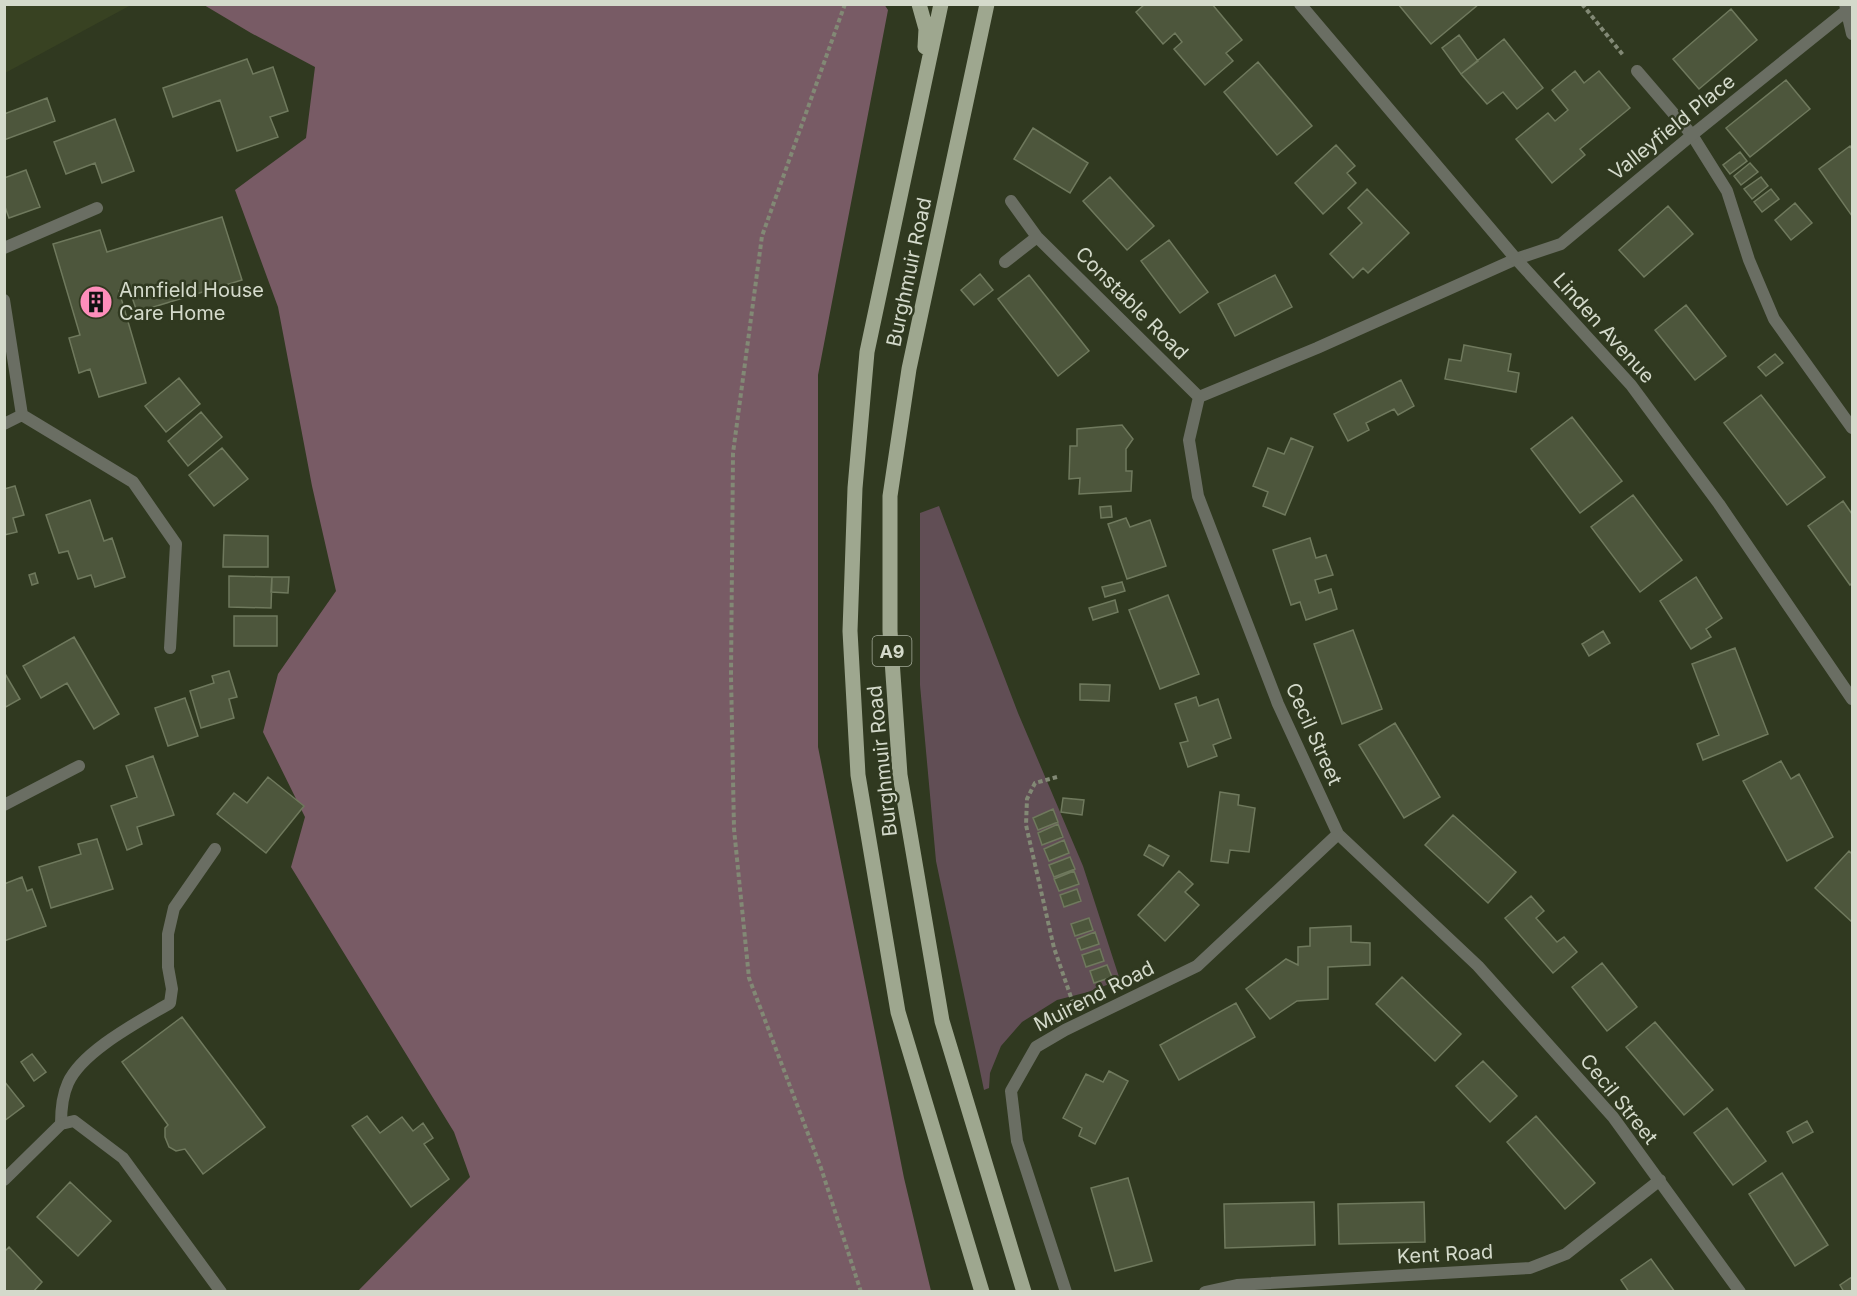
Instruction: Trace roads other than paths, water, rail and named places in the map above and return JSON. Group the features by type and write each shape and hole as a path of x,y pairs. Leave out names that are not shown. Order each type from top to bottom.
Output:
{"main road":[{"path":"919,4 926,29 923,92"},
{"name":"Burghmuir Road","path":"941,4 867,352 855,488 850,631 858,776 898,1012 982,1292"},
{"name":"Burghmuir Road","path":"987,4 909,369 890,496 890,631 900,776 942,1021 1024,1292"}],"street":[{"name":"Linden Avenue","path":"1300,4 1516,259 1631,385 1719,504 1852,699"},
{"name":"Valleyfield Place","path":"1516,259 1561,244 1845,8"},
{"path":"1845,8 1852,34"},
{"path":"1637,71 1692,135 1727,191 1749,260 1774,319 1852,428"},
{"name":"Constable Road","path":"1011,201 1037,237 1199,397"},
{"path":"4,248 97,208"},
{"path":"1005,262 1037,237"},
{"path":"1199,397 1317,348 1516,259"},
{"path":"4,300 22,415 133,482 176,544 170,648"},
{"name":"Cecil Street","path":"1199,397 1189,440 1198,496 1278,704 1338,834 1478,966 1613,1117 1740,1292"},
{"path":"4,424 22,415"},
{"path":"4,805 79,766"},
{"name":"Muirend Road","path":"1066,1292 1017,1141 1011,1091 1036,1047 1197,966 1338,834"},
{"path":"62,1124 62,1102 69,1081 82,1062 96,1050 170,1003 172,988 168,968 168,934 174,908 215,849"},
{"path":"4,1180 62,1124 74,1121 123,1158 221,1292"},
{"name":"Kent Road","path":"1205,1292 1237,1285 1530,1268 1566,1254 1659,1180"}],"place":[{"name":"Annfield House Care Home","path":"96,302"}]}
